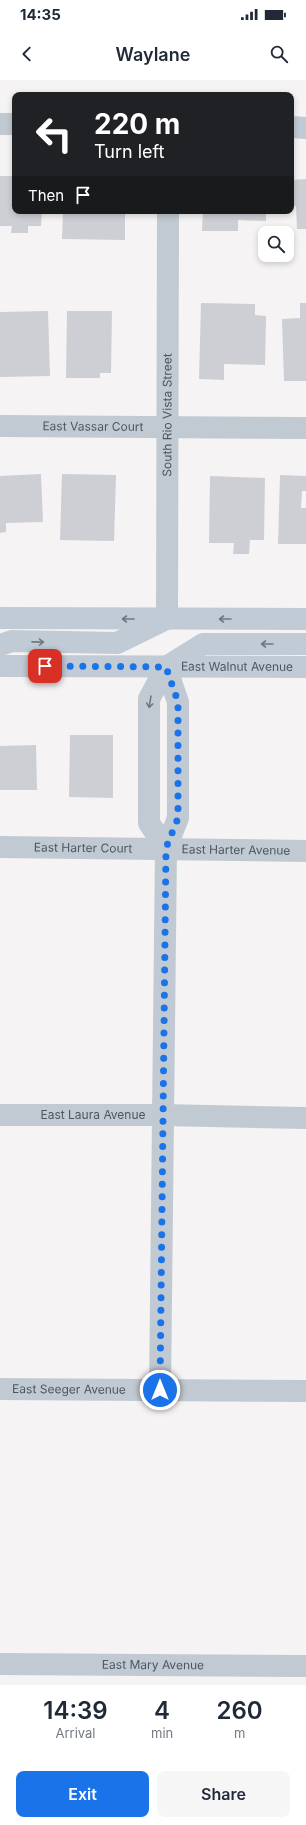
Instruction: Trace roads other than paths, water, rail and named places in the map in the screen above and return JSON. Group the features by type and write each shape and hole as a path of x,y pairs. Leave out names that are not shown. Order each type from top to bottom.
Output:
{"main road":[{"path":"0,618 306,619"},
{"path":"0,644 12,641 117,643 167,619"},
{"path":"166,667 203,644 306,644"},
{"name":"East Walnut Avenue","path":"0,666 306,667"}],"street":[{"path":"0,124 12,124"},
{"path":"294,127 306,128"},
{"name":"South Rio Vista Street","path":"167,619 168,214"},
{"name":"East Vassar Court","path":"0,426 306,428"},
{"path":"166,667 149,699 149,824 166,848"},
{"path":"160,1390 166,848 178,818 178,702 166,667"},
{"name":"East Harter Court","path":"0,847 166,848"},
{"name":"East Harter Avenue","path":"166,848 306,851"},
{"name":"East Laura Avenue","path":"0,1115 162,1115 306,1118"},
{"name":"East Seeger Avenue","path":"0,1389 306,1391"},
{"name":"East Mary Avenue","path":"0,1664 306,1666"}]}
